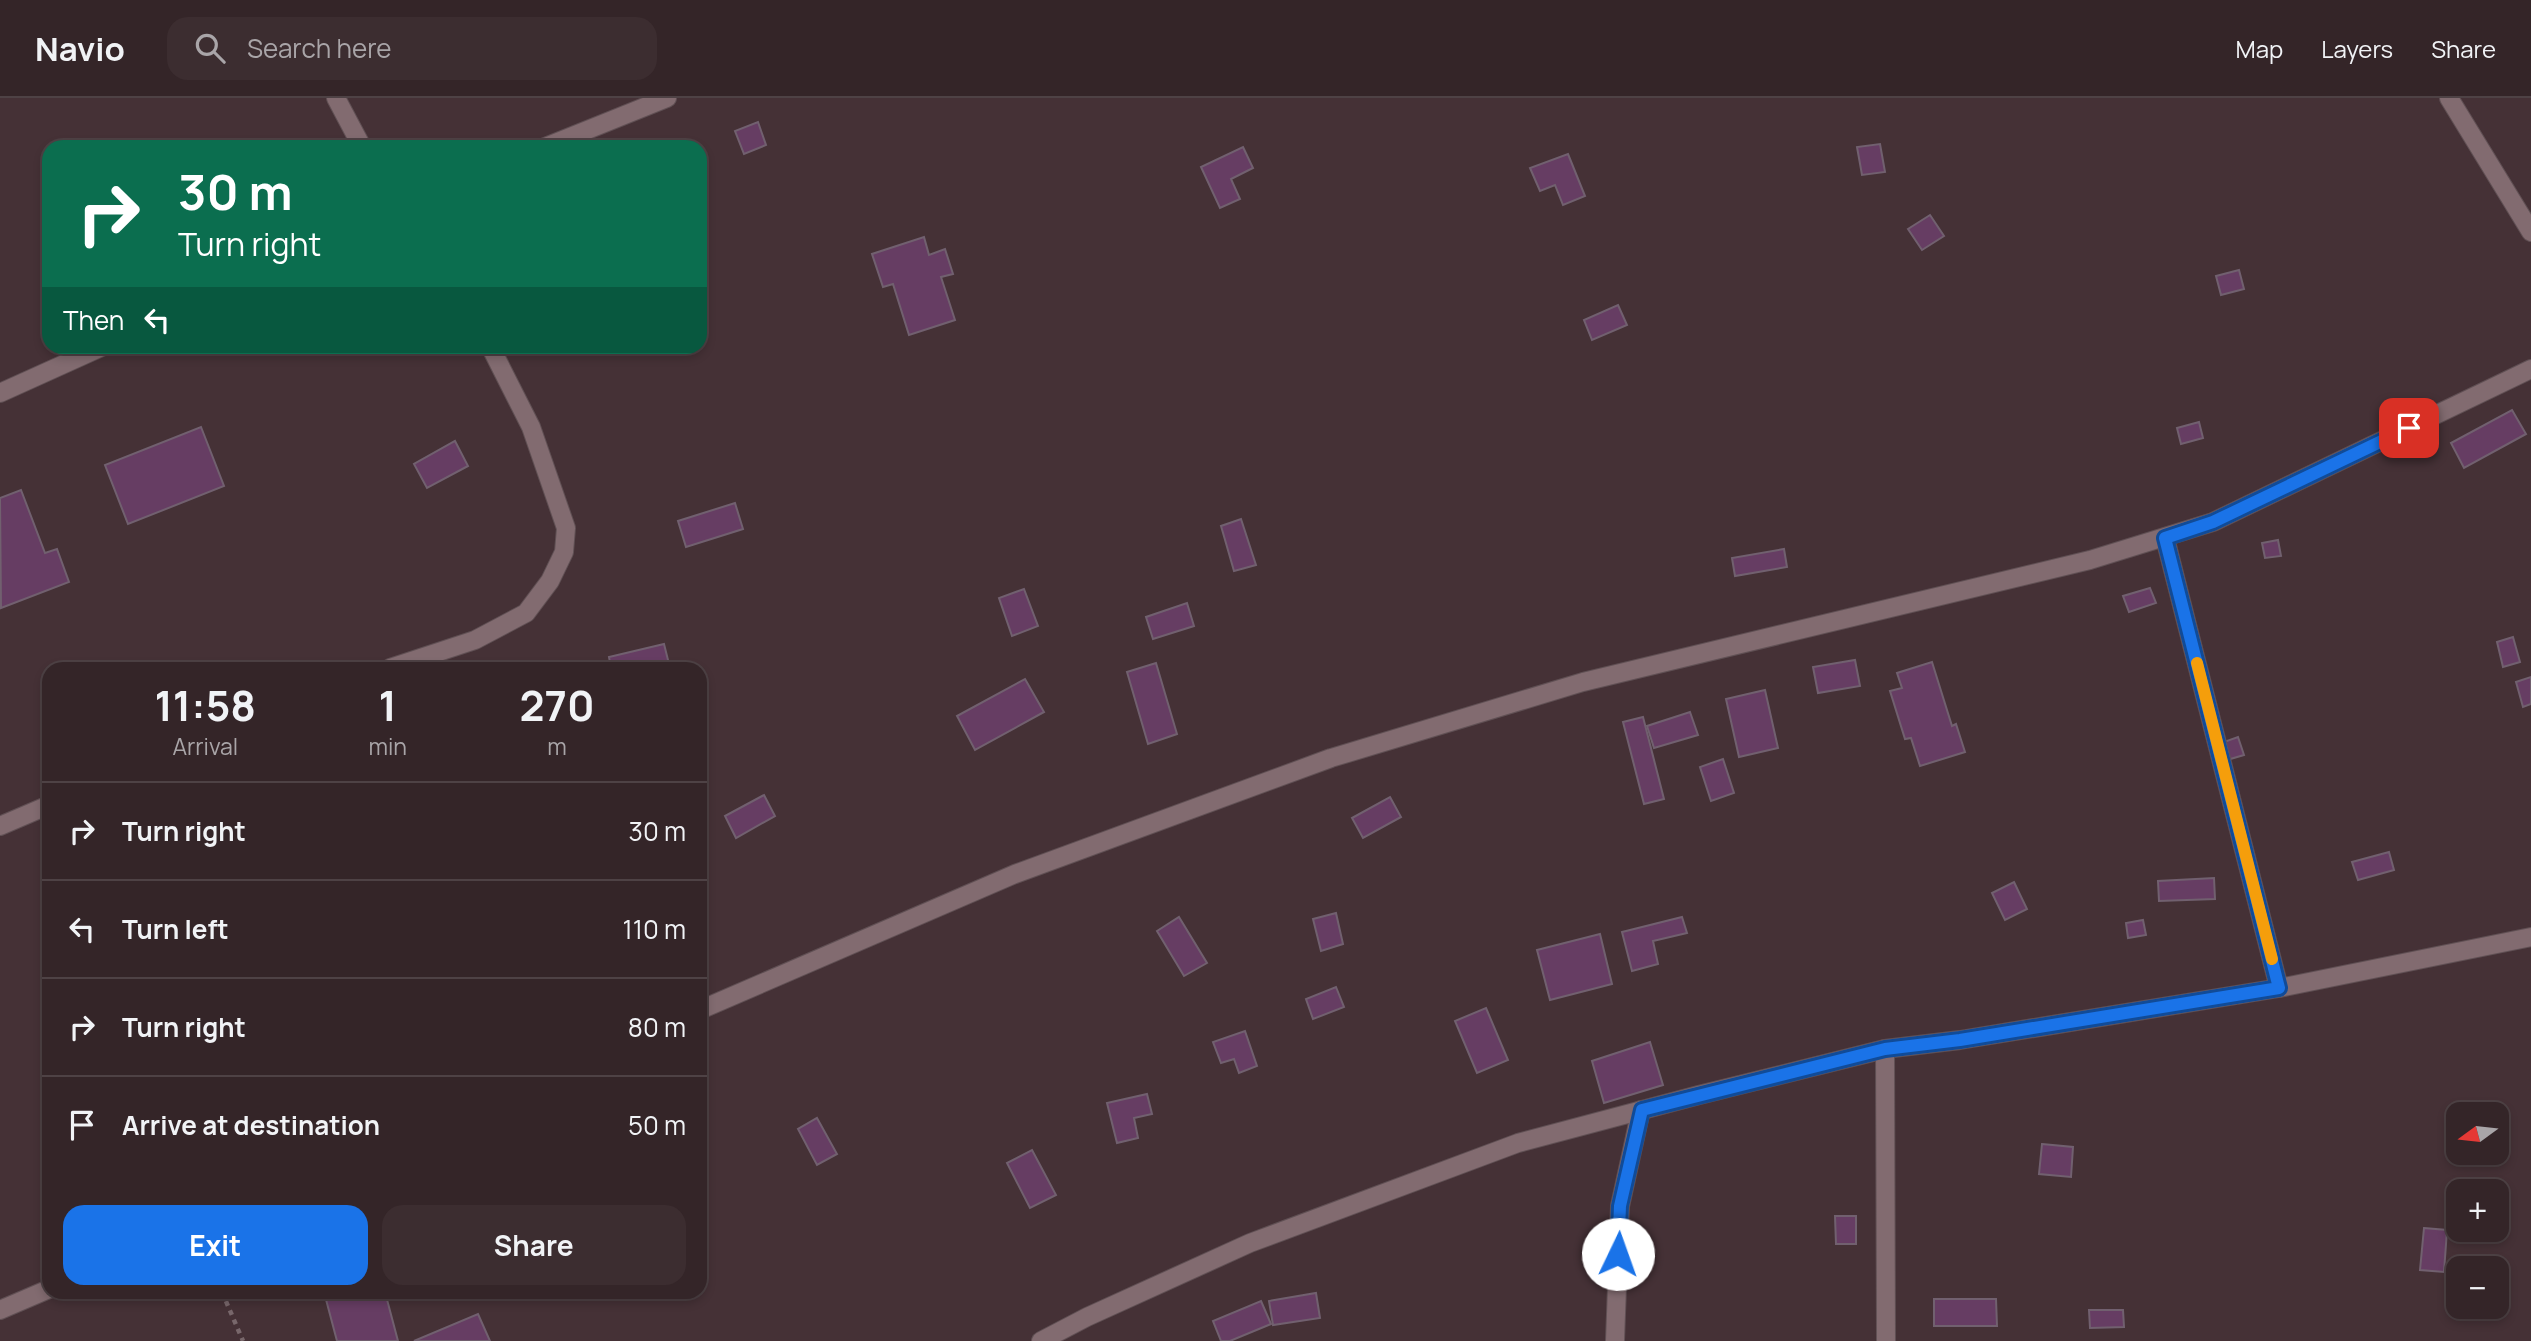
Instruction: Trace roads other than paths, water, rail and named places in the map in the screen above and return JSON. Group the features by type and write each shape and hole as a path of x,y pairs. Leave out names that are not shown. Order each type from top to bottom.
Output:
{"street":[{"path":"335,98 358,140"},
{"path":"562,140 667,98"},
{"path":"2449,98 2531,232"},
{"path":"0,393 86,354"},
{"path":"408,662 475,640 526,613 550,581 564,552 566,528 531,427 494,354"},
{"path":"707,1007 1015,874 1331,758 1583,682 2090,560 2213,522 2531,369"},
{"path":"2165,538 2279,988"},
{"path":"0,826 42,809"},
{"path":"1041,1341 1087,1317 1250,1243 1518,1143 1885,1049 1960,1040 2279,988 2531,937"},
{"path":"1885,1049 1886,1341"},
{"path":"1615,1341 1620,1206 1642,1110"},
{"path":"0,1310 42,1292"}]}
